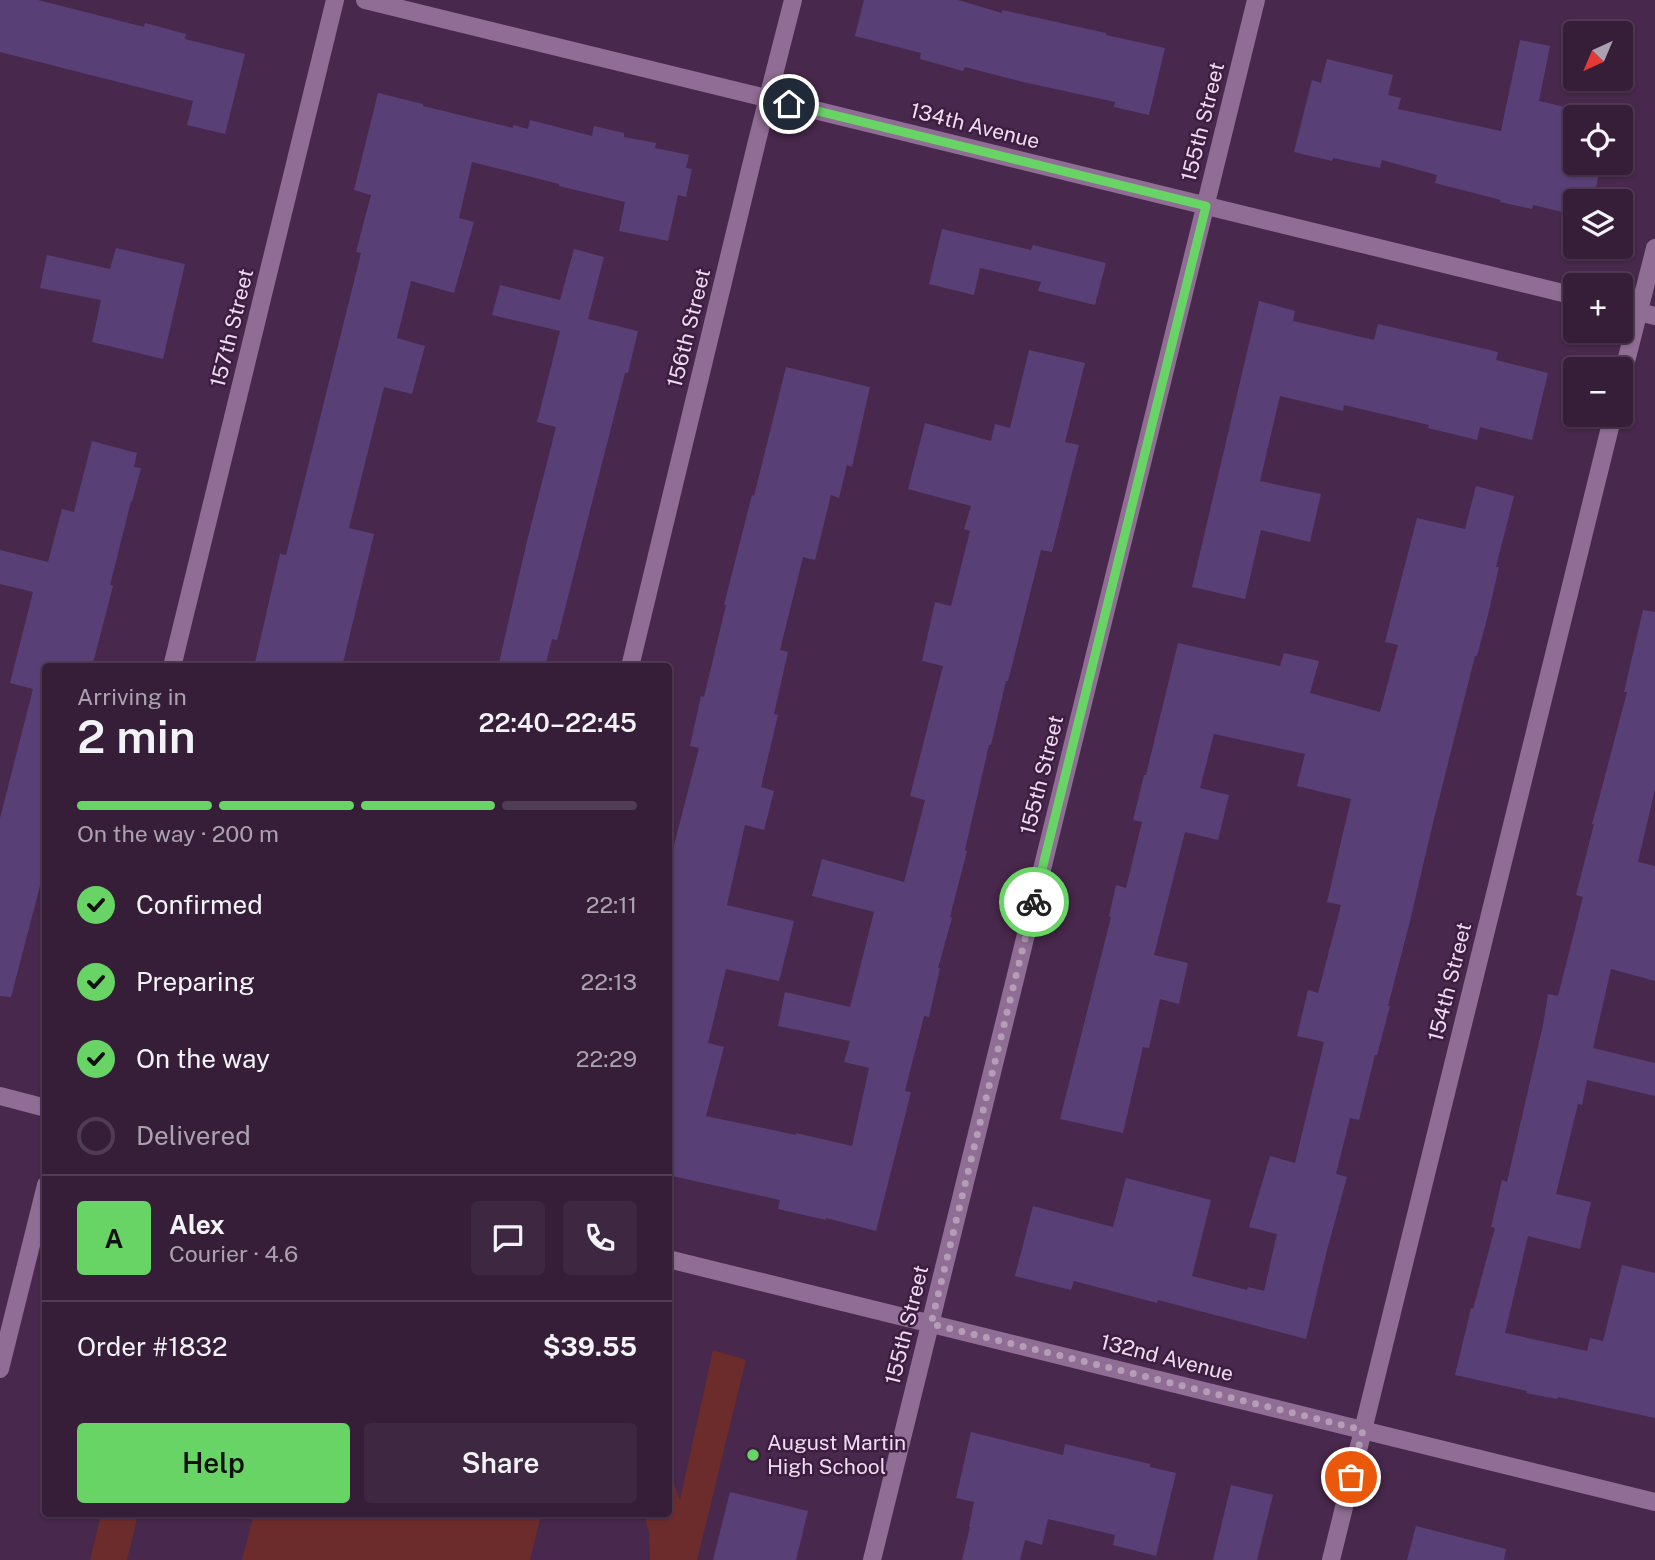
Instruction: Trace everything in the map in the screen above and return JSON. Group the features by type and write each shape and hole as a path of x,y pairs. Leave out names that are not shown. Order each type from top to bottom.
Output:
{"street":[{"name":"157th Street","path":"173,663 335,0"},
{"name":"134th Avenue","path":"365,0 1563,293"},
{"name":"156th Street","path":"631,663 793,0"},
{"name":"155th Street","path":"872,1560 1256,0"},
{"path":"1631,357 1647,314 1655,248"},
{"name":"154th Street","path":"1331,1560 1610,427"},
{"path":"0,1096 42,1107"},
{"path":"0,1369 42,1201"},
{"name":"132nd Avenue","path":"672,1260 1655,1502"}],"shaded area":[{"path":"713,1350 746,1360 697,1560 650,1560 649,1532 645,1517 672,1517 672,1480 680,1500"},
{"path":"100,1517 137,1517 127,1560 90,1560"},
{"path":"253,1517 540,1517 530,1560 242,1560"}],"building":[{"path":"0,0 38,0 144,27 145,23 186,34 185,39 245,54 225,134 187,125 193,101 0,52"},
{"path":"864,0 958,0 1002,13 1002,10 1165,48 1149,115 1114,107 1115,102 965,67 963,71 920,59 921,53 855,36"},
{"path":"1520,40 1550,46 1539,101 1563,107 1563,175 1598,175 1596,189 1563,189 1563,212 1533,205 1532,209 1435,183 1437,175 1382,160 1380,168 1294,152 1312,80 1321,83 1327,59 1393,75 1388,95 1401,98 1398,109 1501,131"},
{"path":"378,93 513,128 513,125 528,129 530,120 592,136 594,126 624,133 624,137 656,143 655,148 689,155 686,168 692,169 686,197 678,195 668,241 619,231 625,202 472,162 459,218 474,222 454,293 411,281 397,338 425,346 412,394 384,387 349,528 374,534 343,663 255,663 280,554 286,555 361,253 356,252 371,195 354,190"},
{"path":"942,229 1031,250 1033,245 1106,263 1095,305 1038,291 1041,282 980,268 974,295 929,284"},
{"path":"116,248 185,264 163,359 92,342 101,300 40,288 47,255 110,269"},
{"path":"574,249 604,257 588,319 638,331 557,640 552,639 546,663 499,663 556,427 537,422 560,331 492,315 500,285 560,300"},
{"path":"1259,301 1295,311 1293,321 1374,340 1378,324 1498,352 1496,360 1548,373 1532,440 1480,427 1477,440 1428,428 1429,425 1344,405 1343,411 1280,396 1260,481 1321,494 1310,542 1261,530 1245,599 1192,587"},
{"path":"1029,350 1085,363 1065,442 1079,445 1052,552 1041,550 989,745 929,1017 924,1016 905,1091 911,1092 876,1231 778,1209 780,1200 672,1176 672,853 699,748 690,746 701,696 704,697 724,605 786,367 870,387 852,467 847,465 839,498 831,495 815,560 803,557 780,650 788,652 774,714 778,715 761,787 774,791 764,830 745,825 727,905 794,921 779,981 726,969 708,1043 724,1047 706,1116 852,1146 869,1068 844,1062 850,1041 778,1026 785,992 850,1007 874,912 812,896 822,859 904,882 925,800 910,796 943,666 922,661 935,602 951,606 970,531 964,529 971,506 908,489 925,423 991,441 995,424 1010,428"},
{"path":"92,441 137,453 134,467 141,468 110,585 113,586 93,663 42,663 42,878 11,997 0,996 0,818 33,689 10,683 33,592 0,584 0,550 48,562 62,509 74,512"},
{"path":"1476,486 1514,496 1496,567 1499,567 1487,619 1475,656 1433,823 1390,1006 1359,1120 1350,1118 1336,1174 1347,1177 1306,1339 1074,1281 1071,1290 1015,1276 1033,1206 1113,1227 1126,1178 1211,1200 1192,1276 1247,1290 1248,1287 1264,1291 1277,1234 1249,1227 1270,1156 1295,1163 1324,1042 1297,1036 1308,990 1318,993 1341,905 1327,902 1351,799 1297,786 1305,754 1214,734 1200,788 1229,795 1218,840 1185,832 1154,955 1188,963 1179,1004 1160,999 1149,1048 1143,1047 1123,1133 1060,1119 1111,917 1109,916 1116,885 1126,888 1142,822 1133,820 1178,643 1280,666 1284,653 1319,661 1310,693 1380,712 1398,645 1385,642 1417,518 1465,529"},
{"path":"1643,610 1655,612 1655,789 1638,862 1655,866 1655,981 1611,969 1593,1048 1655,1063 1655,1096 1587,1080 1582,1105 1578,1104 1556,1194 1591,1202 1580,1249 1528,1236 1505,1333 1587,1351 1590,1338 1603,1341 1622,1265 1655,1273 1655,1418 1558,1397 1557,1399 1526,1393 1527,1391 1455,1375 1471,1308 1473,1309 1495,1228 1491,1227 1502,1180 1507,1182 1548,994 1558,996 1583,897 1576,895 1627,692 1624,692"},
{"path":"971,1432 1063,1455 1065,1444 1150,1464 1150,1467 1176,1473 1156,1556 1113,1545 1115,1535 1048,1519 1042,1545 1025,1540 1020,1560 962,1560 974,1502 956,1498"},
{"path":"1231,1485 1273,1495 1257,1560 1213,1560"},
{"path":"730,1492 808,1511 796,1560 713,1560"},
{"path":"1416,1526 1506,1549 1504,1560 1407,1560"}],"way so far":[{"path":"1034,902 931,1324 1363,1430 1351,1477"}],"place":[{"name":"August Martin High School","path":"753,1455"}],"route":[{"path":"789,104 1206,206 1034,902"}]}
